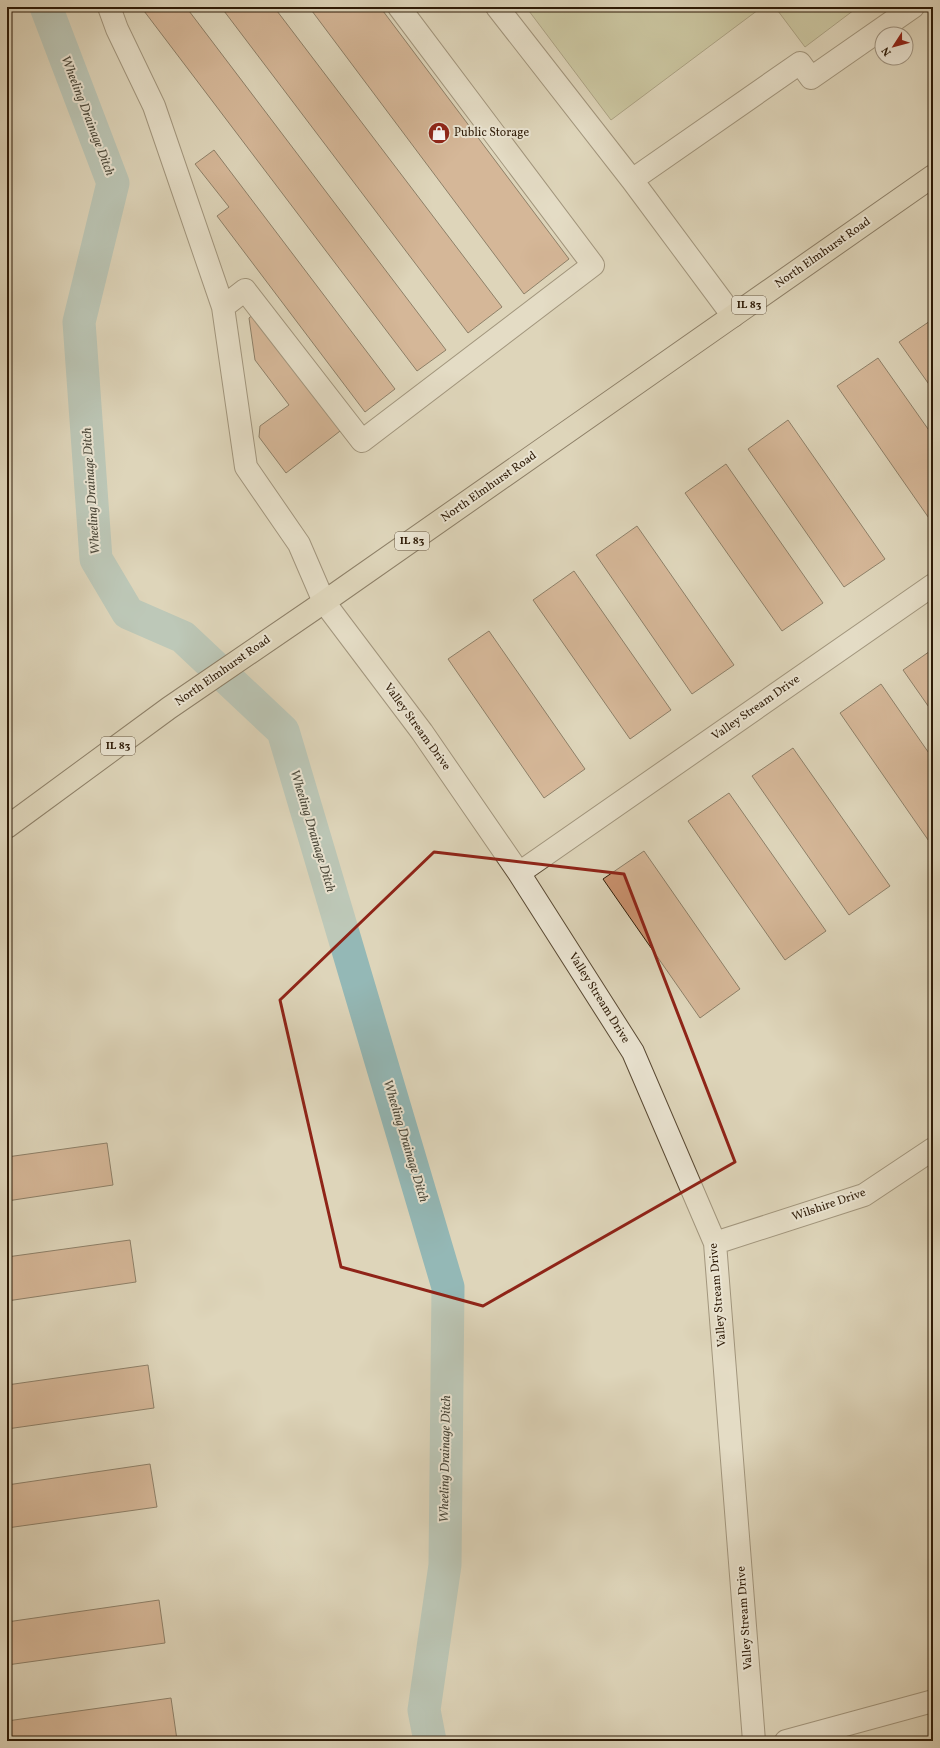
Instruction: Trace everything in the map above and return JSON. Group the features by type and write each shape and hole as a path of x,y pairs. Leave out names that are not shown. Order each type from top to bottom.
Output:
{"main road":[{"name":"North Elmhurst Road","path":"7,826 169,708 324,602 933,176"}],"street":[{"name":"Valley Stream Drive","path":"109,7 117,29 154,106 222,307 246,467 299,544 324,602 422,732 520,873 633,1052 716,1243 754,1741"},
{"path":"222,307 245,290 362,441 593,265 399,7"},
{"path":"497,7 632,180 733,316"},
{"path":"632,180 800,63 811,78 913,7"},
{"name":"Valley Stream Drive","path":"520,873 933,585"},
{"name":"Wilshire Drive","path":"716,1243 864,1195 933,1148"},
{"path":"786,1741 933,1701"}],"highlighted area":[{"path":"434,852 624,874 735,1162 483,1306 341,1267 280,1000"}],"green space":[{"path":"526,7 762,7 611,120"},
{"path":"775,7 858,7 805,47"}],"building":[{"path":"141,7 186,7 446,350 417,371"},
{"path":"221,7 274,7 502,307 468,333"},
{"name":"Public Storage","path":"309,7 380,7 569,259 524,294"},
{"path":"214,150 395,389 365,412 217,216 229,207 195,164"},
{"path":"255,313 344,428 286,473 259,437 260,426 289,405 255,360 249,318"},
{"path":"933,319 933,390 899,342"},
{"path":"878,358 933,436 933,524 837,386"},
{"path":"788,420 885,559 844,587 748,449"},
{"path":"726,464 823,603 782,631 685,493"},
{"path":"637,526 734,665 692,694 596,555"},
{"path":"574,571 671,710 630,739 533,600"},
{"path":"489,631 585,769 544,798 448,659"},
{"path":"933,649 933,713 903,670"},
{"path":"881,684 933,759 933,847 840,713"},
{"path":"793,748 890,886 849,915 752,776"},
{"path":"729,793 826,931 785,960 688,821"},
{"path":"644,851 740,989 700,1018 603,879"},
{"path":"107,1143 113,1185 7,1201 7,1157"},
{"path":"130,1240 136,1282 7,1301 7,1257"},
{"path":"148,1365 154,1408 7,1429 7,1385"},
{"path":"150,1464 157,1507 7,1528 7,1485"},
{"path":"159,1600 165,1643 7,1665 7,1622"},
{"path":"171,1698 177,1740 7,1741 7,1721"}],"waterway":[{"name":"Wheeling Drainage Ditch","path":"46,7 113,183 79,322 96,559 128,613 183,637 283,731 448,1287 445,1565 424,1710 430,1741"}],"place":[{"name":"Public Storage","path":"439,133"}]}
